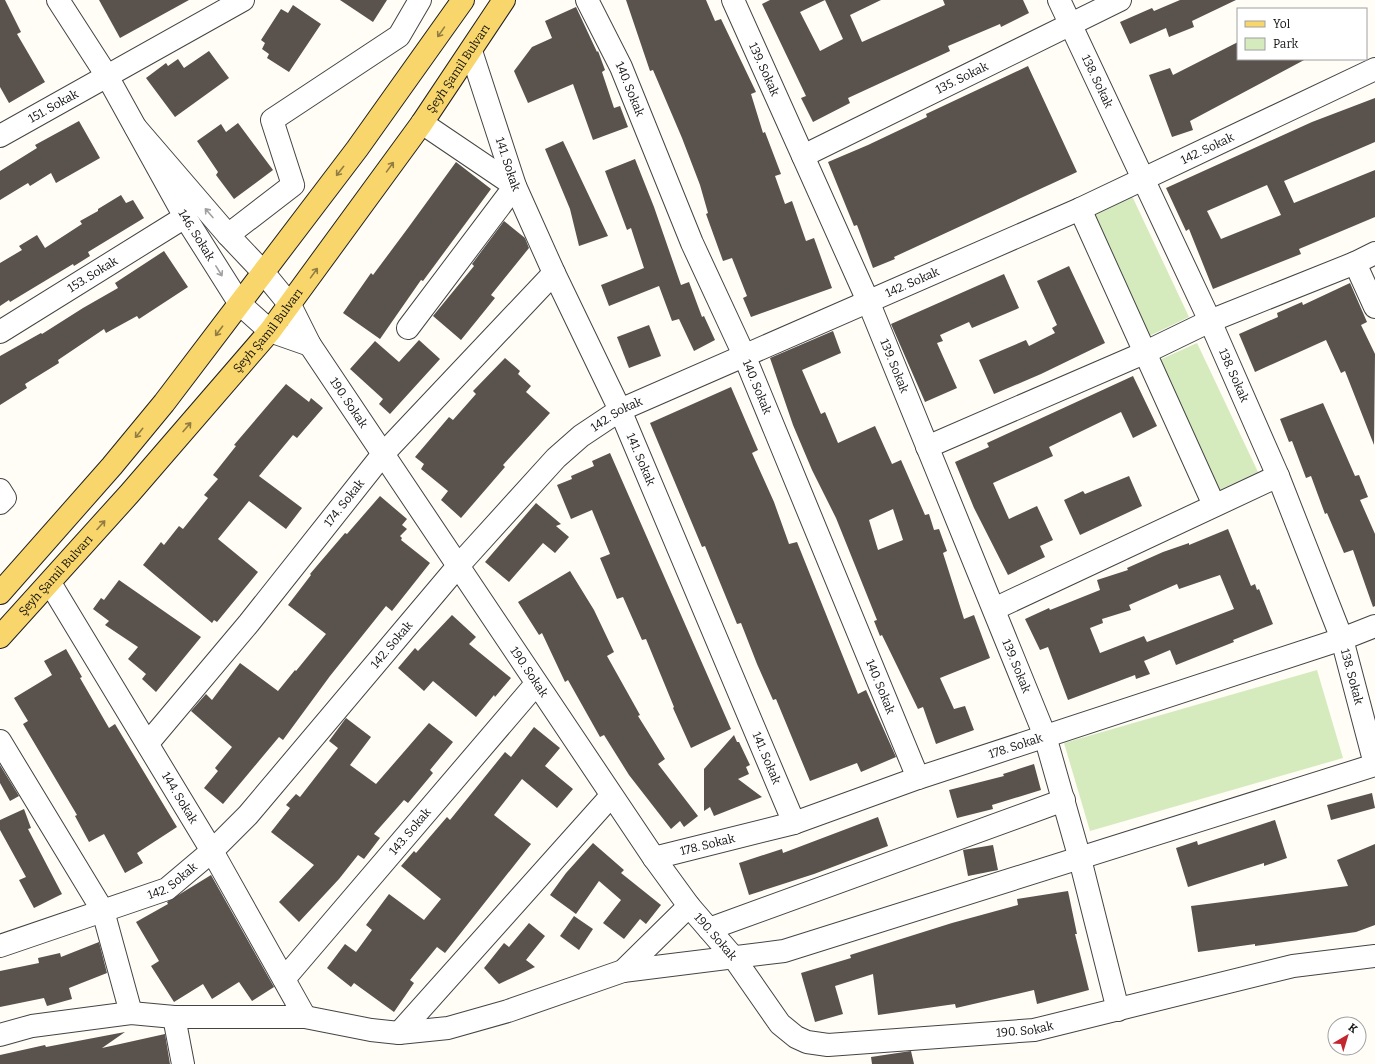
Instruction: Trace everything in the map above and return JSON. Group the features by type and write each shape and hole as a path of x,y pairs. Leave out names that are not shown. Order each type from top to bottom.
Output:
{"main road":[{"path":"0,593 112,466 164,403 357,149 463,0"},
{"name":"Şeyh Şamil Bulvarı","path":"0,637 130,493 270,331 422,123 504,0"}],"street":[{"name":"146. Sokak","path":"58,0 107,76 185,217 240,304 270,331"},
{"name":"151. Sokak","path":"0,136 243,0"},
{"path":"228,235 293,185 272,120 399,36 420,0"},
{"name":"140. Sokak","path":"588,0 621,67 692,243 744,355 918,778"},
{"name":"139. Sokak","path":"733,0 868,301 1045,736 1080,859 1118,1010"},
{"name":"138. Sokak","path":"1059,0 1210,321 1278,476 1342,639 1375,765"},
{"name":"135. Sokak","path":"803,156 1120,0"},
{"name":"141. Sokak","path":"471,51 515,186 554,273 620,410 794,823"},
{"name":"142. Sokak","path":"0,946 167,889 212,851 248,815 458,566 556,458 581,436 620,410 1080,209 1375,68"},
{"path":"408,328 515,186 422,123"},
{"name":"146. Sokak","path":"136,128 228,235 263,272 290,305"},
{"path":"1080,209 1214,505"},
{"name":"153. Sokak","path":"0,332 185,217"},
{"path":"927,447 1144,353 1210,321 1355,263 1375,253"},
{"path":"1355,263 1375,307"},
{"name":"174. Sokak","path":"148,743 249,623 384,454 554,273"},
{"name":"190. Sokak","path":"290,305 310,345 611,796 689,906 734,958 780,1024 796,1037 807,1042 828,1045 1034,1030 1293,966 1375,956"},
{"path":"270,331 310,345"},
{"path":"994,609 1278,476"},
{"name":"144. Sokak","path":"50,583 212,851 305,1017"},
{"name":"178. Sokak","path":"654,858 794,823 918,778 1342,639 1375,626"},
{"name":"143. Sokak","path":"284,979 536,684"},
{"path":"0,741 103,911 131,1013"},
{"path":"0,1035 32,1026 131,1013 174,1017 305,1017 371,1030 399,1033 448,1028 508,1011 624,971 784,951 1375,765"},
{"path":"399,1033 611,796"},
{"path":"709,929 1064,800"},
{"path":"624,971 689,906"},
{"path":"174,1017 183,1064"}],"green space":[{"path":"1132,196 1189,317 1147,337 1090,215"},
{"path":"1197,343 1258,472 1217,491 1155,362"},
{"path":"1317,670 1343,758 1090,831 1064,743"}],"building":[{"path":"0,0 5,0 21,32 17,34 45,82 9,103 0,87"},
{"path":"99,0 189,0 120,38"},
{"path":"340,0 387,0 373,22"},
{"path":"626,0 706,0 715,21 721,19 756,92 751,94 763,133 765,132 781,174 775,176 785,204 792,201 806,241 814,238 832,288 751,317 743,298 747,296 732,258 723,261 706,214 708,213 700,185 653,70 650,71"},
{"path":"770,0 825,0 881,0 850,15 862,42 945,5 943,0 1023,0 1029,13 1001,27 1000,24 948,46 950,51 848,98 850,103 813,122 801,98 806,96 762,4","holes":["825,0 843,39 820,51 800,12"]},
{"path":"1180,0 1236,0 1192,21 1194,27 1169,37 1166,28 1130,44 1120,22 1152,8 1154,11"},
{"path":"293,5 321,24 289,72 267,58 269,54 262,49 265,43 261,40 281,9 288,13"},
{"path":"576,7 597,52 598,51 605,70 602,72 614,108 620,106 628,127 593,140 573,84 528,103 514,71 532,47 552,38 545,21"},
{"path":"1237,43 1237,60 1304,60 1190,121 1193,130 1172,137 1149,75 1170,68 1173,75"},
{"path":"209,51 229,78 175,117 146,78 166,63 168,66 178,59 184,68"},
{"path":"1028,66 1077,172 894,257 895,259 873,268 857,225 854,226 828,162 927,117 926,114"},
{"path":"1375,98 1375,142 1284,181 1294,203 1375,170 1375,217 1299,249 1301,254 1213,289 1189,229 1186,231 1166,188 1312,122","holes":["1267,185 1281,215 1221,239 1207,211"]},
{"path":"79,121 100,158 56,183 51,173 30,186 28,183 0,200 0,171 37,148 35,145"},
{"path":"238,123 273,170 234,199 216,175 218,172 197,141 221,124 226,132"},
{"path":"563,141 608,236 579,246 570,209 545,149"},
{"path":"635,159 654,207 681,285 689,282 702,317 704,316 715,340 694,351 679,319 672,321 659,286 609,306 601,285 644,268 631,228 627,230 605,171"},
{"path":"456,162 491,189 423,281 421,280 380,339 343,313 371,273 373,275"},
{"path":"121,195 126,203 133,200 144,218 88,252 90,256 74,266 73,264 10,302 9,300 0,306 0,263 22,250 19,246 37,235 45,248 82,224 80,221"},
{"path":"504,221 525,238 529,248 491,295 495,298 461,340 433,316 474,266 472,264"},
{"path":"164,251 188,287 139,319 137,316 106,333 104,329 58,360 59,363 25,384 27,388 0,405 0,356 41,333 42,334 118,288 115,283"},
{"path":"1069,266 1105,343 1041,374 994,394 979,360 1026,340 1029,346 1055,333 1052,328 1057,325 1037,281"},
{"path":"1004,274 1019,308 972,328 969,322 940,335 943,341 937,343 957,388 925,402 891,324"},
{"path":"1350,283 1367,322 1361,325 1375,354 1374,445 1345,371 1341,373 1326,340 1255,372 1239,334 1278,317 1277,313 1302,302 1303,305"},
{"path":"649,325 661,356 629,368 617,337"},
{"path":"833,331 841,353 802,370 821,414 825,412 838,443 875,426 892,464 901,460 925,515 929,514 934,530 939,529 947,551 943,553 964,619 974,615 990,658 940,678 954,709 965,706 974,730 936,744 923,707 918,709 882,635 880,636 874,621 877,620 836,518 812,470 793,425 770,358","holes":["893,509 903,540 878,550 869,520"]},
{"path":"419,340 440,359 390,414 379,404 383,399 350,369 375,341 399,362"},
{"path":"505,358 520,371 518,374 531,386 526,392 550,413 503,465 505,467 461,518 441,500 448,491 421,469 424,464 415,457 449,417 453,420 476,394 473,391"},
{"path":"1133,376 1157,426 1133,438 1121,412 1049,447 1053,456 993,483 1009,519 1037,506 1053,540 1040,546 1045,557 1008,575 974,508 955,462 989,447 987,443"},
{"path":"286,384 309,402 311,398 323,408 297,438 293,435 259,476 302,508 286,529 249,501 218,539 258,572 217,622 214,620 212,623 143,565 161,542 164,545 179,526 183,529 208,498 204,495 218,479 213,475 236,446 234,445"},
{"path":"731,387 758,450 752,453 774,502 789,544 797,542 858,694 866,690 896,757 861,772 857,763 810,781 776,699 773,700 757,664 741,623 737,624 705,546 702,547 650,423"},
{"path":"1323,403 1355,476 1359,475 1368,497 1360,500 1375,534 1375,606 1373,607 1353,550 1344,553 1327,513 1325,514 1311,476 1306,478 1292,441 1289,442 1280,419"},
{"path":"610,453 731,729 691,748 673,708 674,707 646,639 642,640 623,597 617,599 600,558 610,554 592,510 571,519 557,485 572,479 571,476 594,466 592,461"},
{"path":"1129,476 1142,506 1080,535 1064,500 1083,491 1085,494"},
{"path":"380,496 407,519 402,525 407,529 400,536 402,538 401,540 430,563 392,611 386,606 330,676 283,740 279,737 223,804 204,788 218,771 215,768 232,747 191,711 206,694 212,700 240,663 278,691 295,670 296,671 326,634 288,605 311,575 310,574 345,533 347,534"},
{"path":"536,503 561,524 556,526 569,537 555,553 543,543 509,582 485,562"},
{"path":"1228,529 1251,586 1255,584 1257,590 1259,589 1273,624 1233,640 1234,642 1176,665 1170,650 1144,661 1150,674 1136,679 1135,675 1068,700 1048,647 1040,650 1025,619 1049,608 1050,610 1100,590 1097,580 1128,570 1127,568 1163,552 1189,543 1189,545","holes":["1220,575 1234,609 1147,642 1144,636 1100,653 1090,628 1103,623 1102,619 1131,610 1129,605 1177,584 1179,589"]},
{"path":"570,571 594,610 614,652 607,656 640,715 638,716 665,759 658,764 698,816 684,827 680,821 671,829 629,775 604,735 600,737 568,680 565,682 542,633 539,635 518,602"},
{"path":"119,580 201,637 156,692 142,679 146,674 128,659 138,647 105,625 109,621 93,609 101,598 104,600"},
{"path":"452,615 476,637 469,644 511,678 495,697 494,695 476,717 433,681 424,691 398,668 415,648 418,651"},
{"path":"66,649 82,677 80,678 109,728 115,724 177,827 137,853 143,863 125,873 104,834 89,842 75,816 77,815 23,724 28,721 14,698 52,675 44,661"},
{"path":"346,718 371,737 350,765 376,784 429,723 453,742 430,770 433,773 408,803 404,800 374,834 380,838 364,859 358,855 339,879 299,922 279,902 314,865 271,832 290,808 286,805 296,794 300,797 338,748 329,741"},
{"path":"534,727 560,748 545,766 573,789 557,808 522,779 494,815 531,844 445,953 437,947 410,980 414,983 394,1012 354,983 351,987 327,968 345,944 356,952 372,930 366,925 389,894 424,920 441,899 401,866 414,851 416,853 447,817 450,820 505,752 511,757"},
{"path":"734,735 750,765 746,767 749,774 738,779 762,797 714,816 710,807 704,811 704,769"},
{"path":"1034,764 1041,790 992,805 993,809 957,818 949,790 1004,776 1003,774"},
{"path":"0,765 19,796 10,801 0,783"},
{"path":"1372,793 1375,808 1331,820 1327,805"},
{"path":"24,809 31,828 28,829 62,894 34,908 19,880 26,877 0,830 0,820"},
{"path":"878,817 888,846 814,874 749,895 739,863 782,849 783,853"},
{"path":"1275,820 1287,858 1264,866 1264,863 1188,887 1176,848 1197,841 1198,845"},
{"path":"593,843 624,870 621,873 661,905 646,924 640,919 624,939 603,923 621,900 599,881 576,914 550,895 566,873"},
{"path":"1375,844 1375,925 1356,932 1255,946 1255,944 1198,952 1191,906 1348,886 1337,860"},
{"path":"993,845 998,870 968,876 963,850"},
{"path":"211,875 274,987 252,1001 239,982 212,999 203,984 174,1002 151,966 159,961 136,922 168,904 167,902"},
{"path":"1068,891 1077,934 1075,934 1089,990 1037,1004 1034,990 956,1008 955,1004 878,1015 873,974 835,986 843,1014 815,1022 801,973 851,958 850,955 952,923 1018,905 1017,899"},
{"path":"574,916 593,929 579,950 560,936"},
{"path":"529,923 545,936 526,960 535,967 499,984 484,968 504,943 509,947"},
{"path":"99,942 107,973 69,988 72,999 47,1006 44,998 0,1007 0,971 39,963 38,958 60,953 61,957"},
{"path":"125,1032 102,1048 165,1034 170,1064 0,1064 0,1055 45,1045 46,1047"},
{"path":"911,1051 914,1064 872,1064 871,1057"}]}
